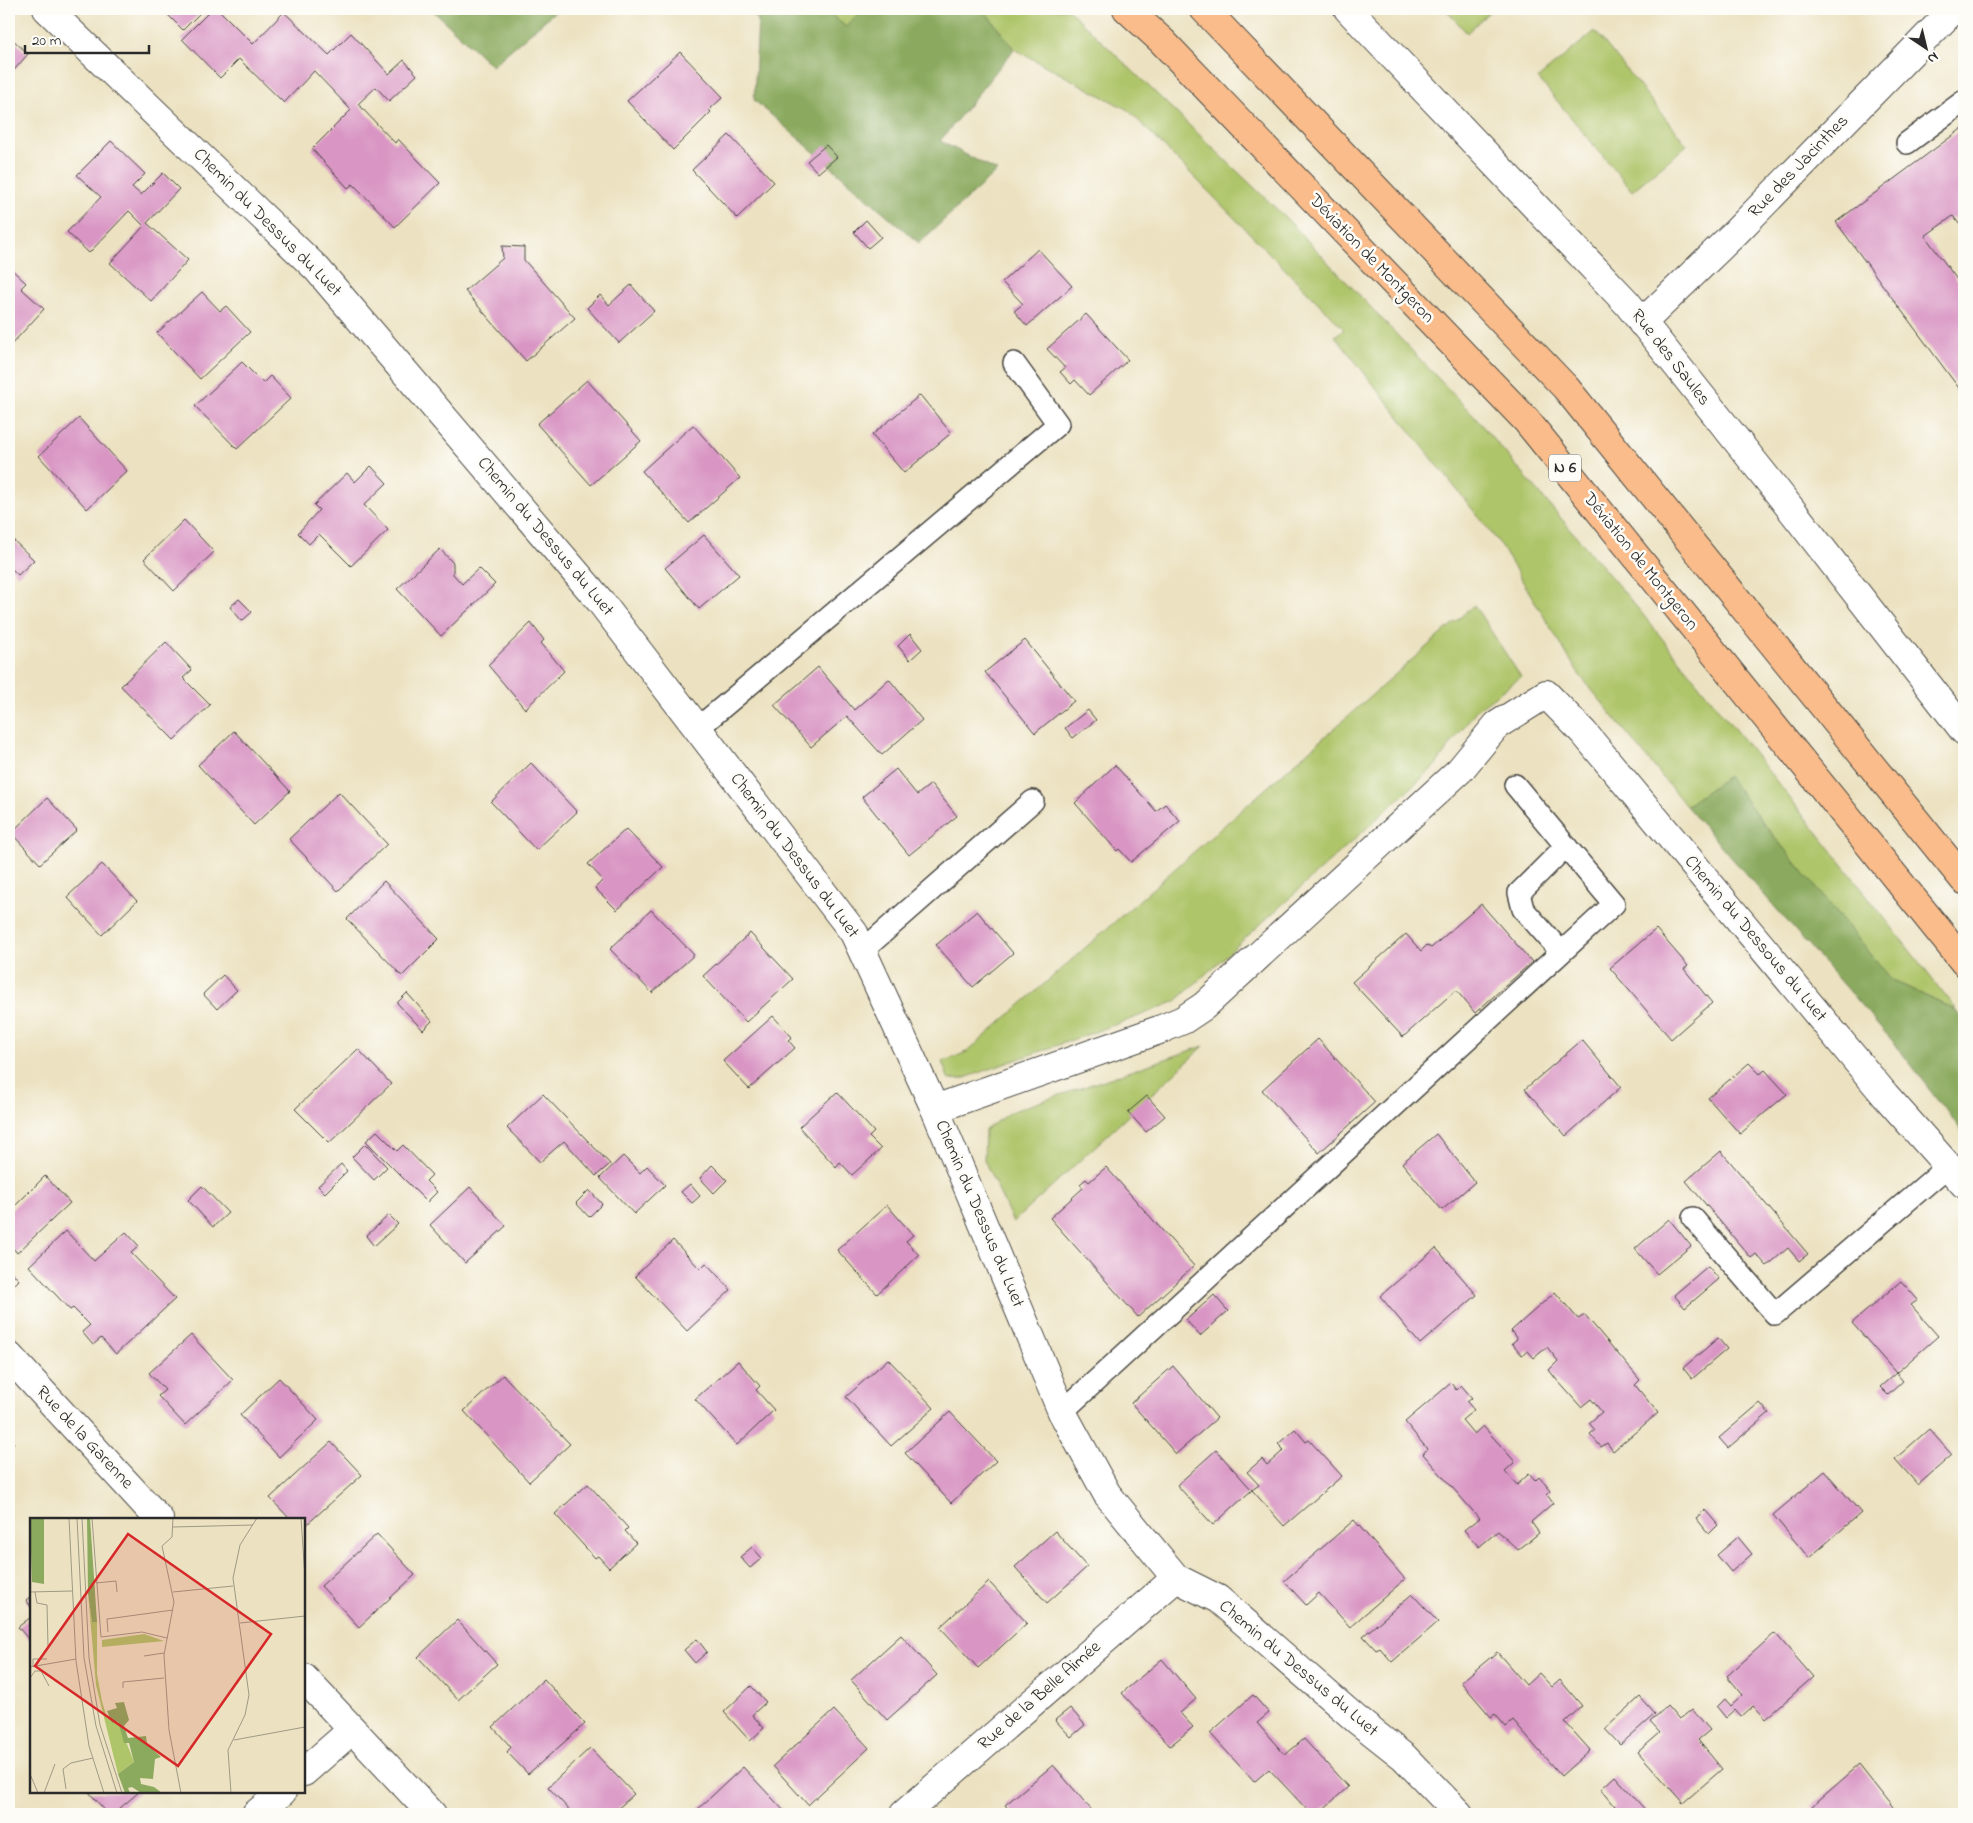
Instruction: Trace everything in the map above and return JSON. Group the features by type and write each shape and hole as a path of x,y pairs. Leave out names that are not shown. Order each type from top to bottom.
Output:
{"main road":[{"name":"Déviation de Montgeron","path":"1127,9 1162,41 1526,420 1964,962"},
{"path":"1204,9 1566,388 1964,880"}],"street":[{"name":"Chemin du Dessus du Luet","path":"47,9 317,269 600,601 854,933 934,1109 1062,1412 1107,1494 1176,1578 1218,1599 1358,1720 1404,1757 1458,1814"},
{"name":"Rue des Saules","path":"1348,9 1627,303 1964,731"},
{"name":"Rue des Jacinthes","path":"1642,323 1736,232 1954,9"},
{"name":"Chemin du Dessous du Luet","path":"934,1109 1159,1030 1183,1020 1204,1006 1460,770 1497,725 1546,694 1584,733 1872,1080 1956,1175"},
{"name":"Rue de la Garenne","path":"9,1356 157,1518"},
{"name":"Rue de la Belle Aimée","path":"904,1814 1176,1578"},
{"path":"305,1679 432,1814"},
{"path":"305,1771 352,1730"},
{"path":"256,1814 281,1793"}],"lane":[{"path":"1907,143 1964,101"},
{"path":"698,728 1058,424 1014,363"},
{"path":"1062,1412 1614,904 1515,785"},
{"path":"862,951 1033,802"},
{"path":"1562,952 1522,909 1519,893 1566,846"},
{"path":"1693,1218 1775,1314 1956,1175"}],"green space":[{"path":"431,9 558,9 492,66"},
{"path":"745,9 824,9 846,27 863,9 983,9 1014,49 940,141 997,171 919,243 754,100 758,19"},
{"path":"824,9 863,9 846,27"},
{"path":"983,9 1068,9 1286,218 1473,415 1640,611 1826,843 1957,1011 1892,980 1763,823 1728,777 1686,806 1578,673 1500,544 1335,336 1344,329 1128,110 1014,49"},
{"path":"1445,9 1492,9 1467,33"},
{"path":"1595,31 1687,145 1632,191 1538,78"},
{"path":"1474,605 1521,677 1477,709 1435,766 1176,1001 1134,1018 962,1079 949,1080 942,1062 967,1052"},
{"path":"1728,776 1763,823 1892,980 1957,1011 1964,1021 1964,1134 1896,1045 1686,806"},
{"path":"1204,1046 1013,1222 984,1160 985,1130 1010,1112"}],"building":[{"path":"162,9 204,9 183,30"},
{"path":"212,9 218,9 253,44 284,12 329,55 351,33 389,74 404,60 417,75 389,101 376,87 358,104 395,143 398,139 440,183 395,227 353,184 348,188 312,149 351,110 314,71 284,103 239,59 220,78 182,39"},
{"path":"9,36 28,54 9,76"},
{"path":"680,52 723,97 709,110 711,112 673,150 627,101"},
{"path":"1964,127 1964,230 1953,216 1925,236 1964,289 1964,395 1836,222"},
{"path":"729,135 774,182 737,218 692,170"},
{"path":"111,141 145,174 132,187 141,195 163,173 179,189 147,223 188,260 151,301 110,263 144,226 129,211 89,253 67,232 101,197 77,175"},
{"path":"826,145 837,157 818,173 807,161"},
{"path":"866,220 881,237 868,248 854,232"},
{"path":"502,246 524,247 524,260 575,318 526,361 465,291 503,258"},
{"path":"1038,249 1072,286 1027,326 1014,311 1023,304 1002,282"},
{"path":"9,267 26,283 21,288 44,309 10,346 9,345"},
{"path":"631,285 654,311 619,343 587,308 600,295 609,305"},
{"path":"202,292 220,311 226,306 250,332 200,379 157,333"},
{"path":"1086,314 1128,360 1089,395 1075,380 1071,384 1060,372 1065,368 1047,349"},
{"path":"242,362 263,383 270,376 291,398 237,449 195,406"},
{"path":"587,380 641,441 591,485 537,424"},
{"path":"920,395 951,433 904,473 872,435"},
{"path":"79,418 127,471 87,509 39,456"},
{"path":"693,425 740,478 689,523 642,471"},
{"path":"371,466 387,483 364,505 388,530 351,566 319,534 309,544 298,533 319,510 314,505 347,473 355,482"},
{"path":"184,520 214,552 174,591 144,559"},
{"path":"704,535 739,575 699,609 665,568"},
{"path":"9,536 34,560 18,575 9,566"},
{"path":"440,549 453,563 453,574 462,584 479,568 495,584 441,636 397,589"},
{"path":"239,599 252,612 242,621 230,607"},
{"path":"531,623 544,640 541,643 564,671 525,709 488,665"},
{"path":"910,634 922,649 910,660 898,646"},
{"path":"1025,640 1074,701 1035,733 985,672"},
{"path":"166,642 192,670 183,678 210,705 174,740 121,686"},
{"path":"818,667 854,710 889,679 922,720 882,755 847,716 811,747 774,705"},
{"path":"1088,710 1096,720 1073,738 1065,728"},
{"path":"234,731 290,791 254,825 198,765"},
{"path":"531,763 577,812 536,850 491,802"},
{"path":"1115,765 1156,811 1165,804 1180,821 1131,862 1119,849 1117,851 1075,803"},
{"path":"896,769 917,795 931,784 957,816 909,855 862,797"},
{"path":"339,792 387,844 338,891 289,839"},
{"path":"47,798 77,830 40,864 11,833"},
{"path":"626,829 663,867 617,910 595,888 603,880 588,864"},
{"path":"102,864 137,901 102,935 67,897"},
{"path":"384,881 439,939 402,976 347,919"},
{"path":"1481,904 1532,962 1475,1013 1456,990 1403,1037 1352,982 1406,934 1421,951 1427,945 1431,948"},
{"path":"651,910 694,955 652,993 610,949"},
{"path":"977,911 1013,953 973,987 936,945"},
{"path":"1656,929 1688,966 1684,969 1712,1003 1671,1039 1610,968"},
{"path":"750,933 793,979 746,1022 703,976"},
{"path":"223,975 237,990 217,1009 203,994"},
{"path":"407,993 432,1021 423,1030 397,1003"},
{"path":"773,1016 792,1037 788,1040 795,1048 749,1089 723,1061"},
{"path":"1318,1039 1375,1102 1319,1153 1262,1090"},
{"path":"1582,1040 1621,1087 1566,1136 1525,1089"},
{"path":"358,1049 391,1084 329,1143 295,1109"},
{"path":"1749,1063 1760,1074 1765,1070 1787,1094 1740,1134 1708,1098"},
{"path":"837,1092 874,1132 869,1137 881,1149 852,1175 840,1162 836,1167 799,1127"},
{"path":"543,1094 610,1164 596,1176 564,1141 540,1162 507,1128"},
{"path":"1147,1096 1165,1116 1146,1132 1128,1112"},
{"path":"377,1131 397,1151 403,1145 432,1175 426,1181 437,1192 427,1202 366,1141"},
{"path":"1436,1134 1475,1182 1442,1210 1402,1163"},
{"path":"365,1144 387,1167 374,1180 352,1157"},
{"path":"1721,1151 1808,1254 1799,1261 1788,1248 1767,1266 1756,1254 1751,1258 1686,1181"},
{"path":"623,1156 640,1173 647,1166 665,1185 634,1214 600,1178"},
{"path":"341,1164 347,1171 325,1193 318,1186"},
{"path":"712,1165 727,1180 714,1193 700,1178"},
{"path":"1106,1167 1194,1266 1138,1317 1050,1218 1083,1188 1080,1184 1086,1179 1089,1182"},
{"path":"45,1176 70,1203 17,1253 9,1243 9,1212"},
{"path":"690,1184 700,1196 692,1203 681,1192"},
{"path":"202,1186 228,1213 213,1227 188,1200"},
{"path":"470,1187 506,1226 465,1263 430,1225"},
{"path":"589,1190 602,1204 589,1217 576,1203"},
{"path":"887,1205 913,1235 906,1241 919,1255 877,1294 837,1250"},
{"path":"389,1215 398,1224 374,1246 366,1236"},
{"path":"1669,1219 1691,1246 1657,1274 1635,1249"},
{"path":"66,1231 94,1261 126,1232 139,1246 131,1253 175,1299 116,1354 101,1338 93,1345 82,1332 90,1325 73,1308 70,1310 29,1266"},
{"path":"673,1240 700,1269 706,1263 731,1290 687,1331 635,1276"},
{"path":"1436,1248 1477,1295 1420,1344 1380,1296"},
{"path":"1708,1266 1719,1279 1685,1308 1674,1295"},
{"path":"9,1269 19,1280 9,1290"},
{"path":"1901,1281 1918,1300 1911,1305 1938,1336 1896,1373 1852,1323"},
{"path":"1555,1292 1578,1319 1585,1315 1640,1380 1635,1385 1658,1413 1613,1451 1607,1443 1601,1447 1590,1434 1595,1430 1589,1423 1602,1412 1591,1399 1581,1407 1556,1379 1549,1370 1558,1361 1547,1347 1534,1358 1528,1351 1522,1355 1512,1343 1517,1339 1511,1331"},
{"path":"1214,1295 1228,1311 1200,1336 1186,1320"},
{"path":"191,1335 233,1380 185,1425 158,1396 165,1390 149,1373"},
{"path":"1718,1338 1727,1349 1692,1379 1683,1368"},
{"path":"888,1359 934,1408 891,1446 846,1397"},
{"path":"738,1361 760,1386 756,1390 774,1410 737,1445 695,1399"},
{"path":"1173,1366 1217,1418 1176,1454 1131,1403"},
{"path":"1896,1373 1903,1381 1888,1395 1880,1387"},
{"path":"503,1375 570,1444 529,1482 464,1411"},
{"path":"279,1378 318,1420 279,1457 240,1415"},
{"path":"1451,1383 1456,1390 1461,1385 1472,1398 1467,1402 1474,1410 1462,1420 1474,1434 1483,1426 1515,1462 1505,1471 1517,1485 1529,1474 1535,1481 1539,1477 1551,1491 1547,1495 1553,1503 1531,1522 1539,1533 1518,1550 1498,1531 1479,1547 1464,1530 1479,1518 1423,1454 1427,1449 1405,1422"},
{"path":"1760,1403 1769,1413 1728,1448 1719,1438"},
{"path":"950,1412 996,1461 951,1503 905,1453"},
{"path":"1295,1429 1306,1442 1309,1440 1342,1476 1284,1526 1252,1490 1259,1485 1247,1472 1262,1459 1267,1465 1284,1450 1278,1444"},
{"path":"1929,1429 1952,1455 1918,1485 1895,1459"},
{"path":"9,1438 14,1443 9,1448"},
{"path":"331,1442 362,1475 305,1526 305,1518 289,1518 270,1498"},
{"path":"1216,1450 1252,1490 1213,1525 1177,1485"},
{"path":"1825,1471 1861,1513 1809,1558 1773,1515"},
{"path":"588,1484 628,1528 625,1531 636,1543 609,1568 598,1556 595,1558 555,1514"},
{"path":"1705,1510 1718,1525 1709,1534 1696,1518"},
{"path":"1354,1520 1405,1579 1350,1627 1319,1593 1306,1605 1284,1581"},
{"path":"1055,1531 1087,1567 1047,1603 1015,1567"},
{"path":"377,1534 415,1575 359,1627 321,1586"},
{"path":"1738,1537 1752,1554 1731,1572 1717,1555"},
{"path":"752,1547 762,1558 750,1568 740,1557"},
{"path":"989,1582 1027,1623 978,1668 940,1627"},
{"path":"1412,1594 1438,1622 1392,1662 1380,1648 1376,1650 1363,1636"},
{"path":"30,1597 30,1606 26,1600"},
{"path":"30,1618 30,1641 18,1627"},
{"path":"457,1620 497,1664 458,1700 418,1657"},
{"path":"1775,1633 1813,1677 1765,1719 1753,1706 1741,1717 1735,1710 1726,1718 1717,1707 1725,1699 1731,1706 1743,1695 1727,1676"},
{"path":"901,1635 937,1675 887,1720 851,1680"},
{"path":"697,1639 707,1652 695,1663 684,1650"},
{"path":"1497,1652 1526,1685 1539,1673 1552,1687 1560,1680 1582,1706 1565,1722 1590,1750 1561,1776 1513,1721 1506,1727 1495,1714 1491,1717 1461,1682"},
{"path":"1162,1659 1196,1699 1180,1713 1193,1727 1170,1746 1122,1693"},
{"path":"544,1679 585,1724 528,1774 507,1752 511,1747 493,1727"},
{"path":"751,1686 766,1702 752,1715 764,1728 750,1741 724,1712"},
{"path":"1253,1695 1269,1713 1257,1723 1285,1755 1304,1739 1348,1787 1318,1814 1311,1814 1269,1769 1254,1782 1210,1733"},
{"path":"1640,1697 1655,1714 1620,1745 1605,1729"},
{"path":"1667,1706 1679,1720 1692,1709 1710,1730 1698,1740 1722,1769 1683,1803 1638,1752 1660,1733 1650,1722"},
{"path":"1070,1708 1085,1725 1071,1737 1055,1720"},
{"path":"834,1710 869,1748 808,1805 773,1766"},
{"path":"590,1748 634,1794 612,1814 573,1814 548,1787"},
{"path":"1053,1765 1095,1814 1013,1814 1005,1805"},
{"path":"1859,1765 1898,1814 1818,1814 1812,1806"},
{"path":"743,1767 787,1814 701,1814 697,1810"},
{"path":"1615,1776 1649,1814 1607,1814 1615,1806 1601,1789"},
{"path":"90,1793 138,1793 113,1814 108,1814"}]}
